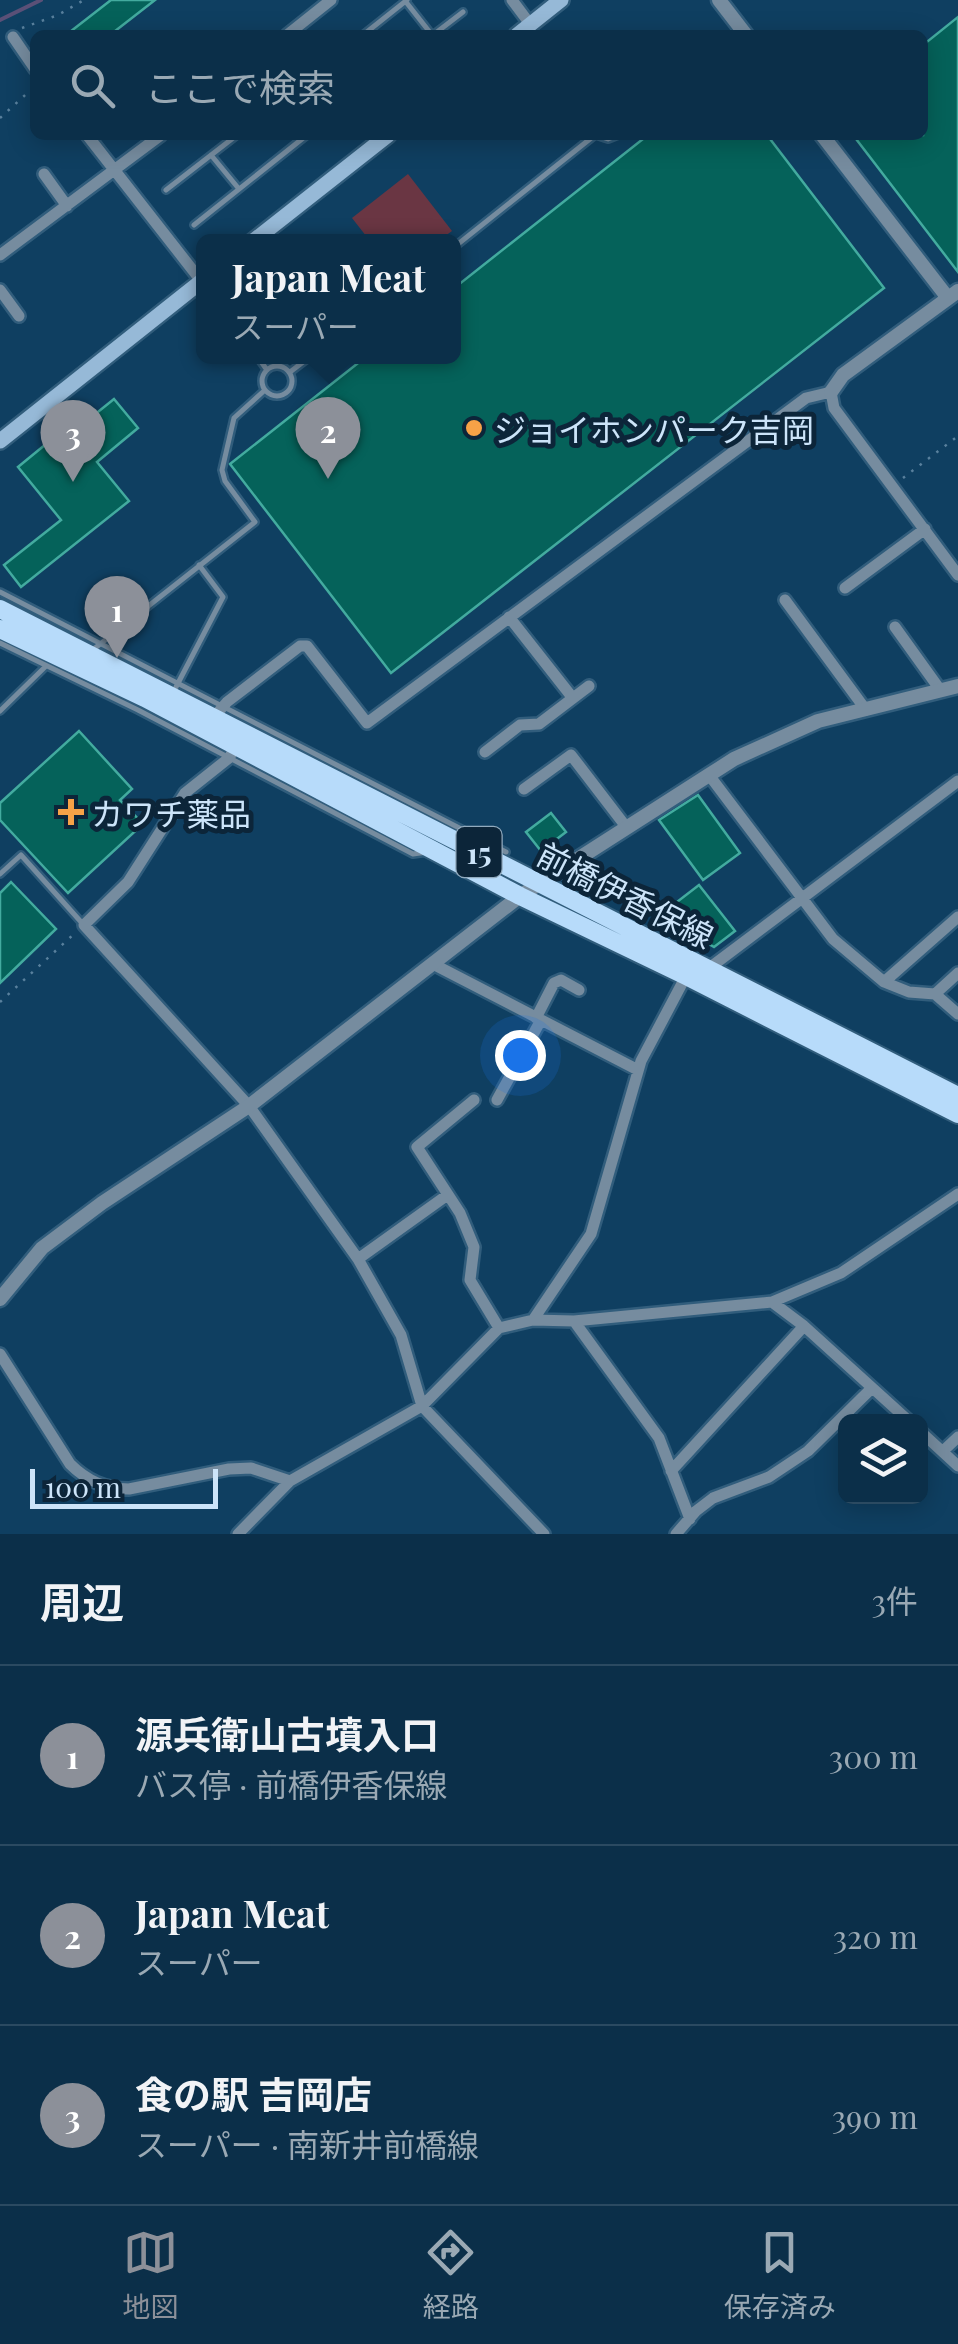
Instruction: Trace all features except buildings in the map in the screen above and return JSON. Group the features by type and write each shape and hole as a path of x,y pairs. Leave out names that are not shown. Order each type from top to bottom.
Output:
{"main road":[{"path":"534,30 561,0"},
{"path":"262,234 382,140"},
{"path":"0,441 196,287"},
{"name":"前橋伊香保線","path":"0,608 93,649 217,713 282,761 434,851 958,1114"},
{"name":"前橋伊香保線","path":"0,629 49,661 233,752 282,761 435,824 541,884 958,1096"}],"street":[{"path":"293,30 331,0"},
{"path":"512,0 534,30"},
{"path":"719,0 742,30"},
{"path":"13,37 30,62"},
{"path":"91,140 196,274"},
{"path":"0,254 155,140"},
{"path":"217,713 300,646 308,646 368,723 806,398 831,392 844,375 953,294 826,140"},
{"path":"44,174 66,206"},
{"path":"0,290 18,316"},
{"path":"831,392 834,408 958,575"},
{"path":"845,588 925,528"},
{"path":"785,600 866,710"},
{"path":"509,617 572,697"},
{"path":"895,628 941,690"},
{"path":"484,752 520,726 539,724 589,686"},
{"path":"0,1299 42,1248 102,1203 249,1106 520,896 734,759 818,721 958,686"},
{"path":"233,752 186,793 128,882 84,925 249,1106 358,1259 401,1335 422,1406 544,1534"},
{"path":"524,790 570,755 627,828"},
{"path":"709,775 832,939 884,982 909,992 934,994 958,1014"},
{"path":"708,969 958,780"},
{"path":"884,982 958,918"},
{"path":"434,964 638,1070"},
{"path":"934,994 958,974"},
{"path":"533,1320 591,1234 638,1070 686,976"},
{"path":"497,1100 554,983 561,980 579,990"},
{"path":"474,1100 418,1147 460,1213 474,1247 470,1280 499,1328"},
{"path":"238,1534 290,1481 422,1406 499,1328 533,1320 574,1321 772,1302 841,1273 958,1194"},
{"path":"358,1259 446,1196"},
{"path":"772,1302 901,1414"},
{"path":"574,1321 658,1438 690,1518"},
{"path":"671,1471 804,1326"},
{"path":"4,1359 63,1453 84,1478 113,1489 129,1489 251,1468 290,1481"},
{"path":"0,1380 4,1359"},
{"path":"676,1534 712,1498 769,1477 808,1451 872,1388"},
{"path":"928,1437 958,1466"},
{"path":"943,1451 958,1437"}],"lane":[{"path":"369,30 406,0 429,30"},
{"path":"440,30 463,12"},
{"path":"166,190 231,140"},
{"path":"194,225 301,140"},
{"path":"461,242 589,140"},
{"path":"212,155 239,188"},
{"path":"263,364 267,370"},
{"path":"290,372 300,364"},
{"path":"282,366 290,372 293,382 285,394 276,396 266,390 262,378 267,370 282,366"},
{"path":"0,592 93,649 255,522 225,481 222,470 234,418 266,390"},
{"path":"174,691 223,597 199,564"},
{"path":"0,643 49,661 0,711"},
{"path":"435,824 506,852"},
{"path":"0,874 21,855 84,925"}],"path":[{"path":"13,37 26,24 58,16 84,0"},
{"path":"0,118 30,91"},
{"path":"894,485 958,436"},
{"path":"0,1002 84,925"}],"shaded area":[{"path":"408,174 452,231 365,234 352,218"}],"waterway":[{"path":"0,20 41,0"}],"place":[{"name":"ジョイホンパーク吉岡","path":"474,428"},
{"name":"Japan Meat","path":"328,479"},
{"name":"食の駅 吉岡店","path":"73,482"},
{"name":"源兵衛山古墳入口","path":"117,658"},
{"name":"カワチ薬品","path":"71,812"}]}
